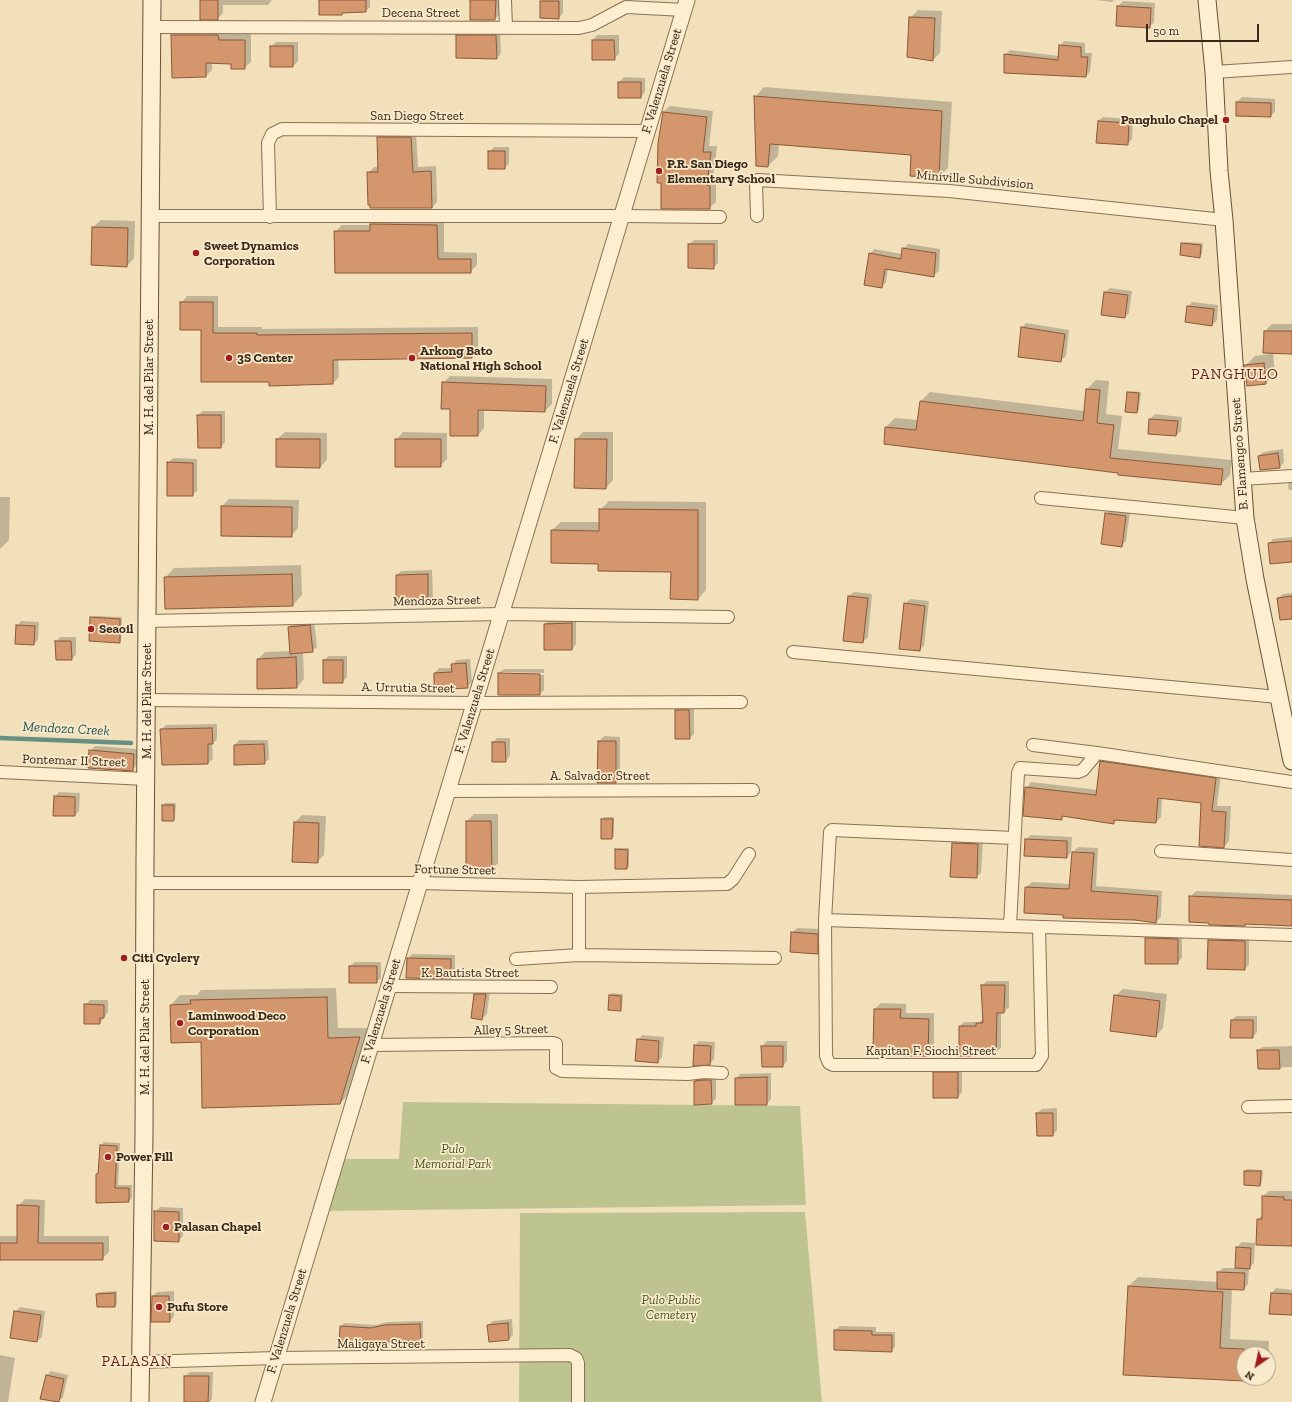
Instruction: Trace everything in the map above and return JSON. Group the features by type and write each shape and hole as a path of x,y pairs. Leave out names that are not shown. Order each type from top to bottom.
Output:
{"main road":[{"name":"M. H. del Pilar Street","path":"140,1402 144,1216 144,883 148,621 152,0"},
{"name":"B. Flamengco Street","path":"1207,0 1214,72 1219,171 1224,220 1245,518 1254,579 1292,761"}],"street":[{"path":"505,0 506,28"},
{"name":"Decena Street","path":"152,27 586,27 626,7 686,5"},
{"name":"F. Valenzuela Street","path":"263,1402 686,5"},
{"path":"1214,72 1292,66"},
{"name":"San Diego Street","path":"270,217 268,143 272,134 282,129 647,131"},
{"name":"Miniville Subdivision","path":"757,216 756,184 758,180 949,191 1224,220"},
{"path":"151,216 720,217"},
{"path":"1242,479 1292,476"},
{"path":"1041,498 1245,518"},
{"name":"Mendoza Street","path":"148,621 501,614 728,617"},
{"path":"793,652 1278,697"},
{"name":"A. Urrutia Street","path":"147,700 474,703 741,702"},
{"path":"1033,745 1292,782"},
{"path":"1010,926 1018,770 1020,768 1078,772 1083,770 1097,753"},
{"name":"Pontemar II Street","path":"0,772 146,779"},
{"name":"A. Salvador Street","path":"448,791 753,790"},
{"name":"Kapitan F. Siochi Street","path":"1014,838 832,830 829,835 825,920 826,1056 828,1063 833,1065 1036,1065 1042,1056 1039,927"},
{"path":"1161,851 1292,860"},
{"name":"Fortune Street","path":"144,883 420,883 579,887 727,884 733,879 749,854"},
{"path":"579,887 579,955"},
{"path":"825,920 1292,934"},
{"path":"516,959 579,955 775,958"},
{"name":"K. Bautista Street","path":"389,986 551,987"},
{"name":"Alley 5 Street","path":"371,1045 553,1043 556,1044 556,1068 558,1071 672,1074 704,1072 722,1073"},
{"path":"1248,1106 1292,1106"},
{"name":"Maligaya Street","path":"140,1362 276,1358 570,1355 576,1358 578,1363 578,1402"}],"green space":[{"name":"Pulo Memorial Park","path":"403,1102 800,1106 806,1205 328,1211 343,1159 399,1159"},
{"name":"Pulo Public Cemetery","path":"805,1212 822,1402 519,1402 520,1213"}],"building":[{"path":"200,0 218,0 218,20 200,20"},
{"path":"319,0 366,0 366,12 342,13 342,15 319,15"},
{"path":"470,0 496,0 495,20 470,20"},
{"path":"540,1 559,1 559,19 540,18"},
{"path":"1117,6 1151,8 1150,28 1116,26"},
{"path":"909,17 935,18 933,61 907,57"},
{"path":"171,35 218,35 219,40 245,40 245,69 231,69 231,64 206,63 206,77 172,78"},
{"path":"456,35 496,35 497,59 456,58"},
{"path":"592,40 614,40 615,60 592,60"},
{"path":"1059,45 1081,47 1081,57 1088,57 1086,77 1004,73 1004,54 1058,60"},
{"path":"270,46 293,46 293,67 270,67"},
{"path":"618,82 641,82 641,98 618,98"},
{"path":"754,96 942,111 939,178 910,176 911,155 770,144 768,167 756,166"},
{"path":"1236,102 1271,103 1271,117 1236,116"},
{"path":"663,112 707,117 703,152 711,152 707,185 710,186 710,209 661,209 661,183 657,183 658,143"},
{"path":"1098,121 1129,123 1128,145 1096,143"},
{"path":"377,137 411,137 413,172 431,171 432,208 370,208 370,205 368,205 367,172 378,172"},
{"path":"488,151 505,151 505,169 488,169"},
{"path":"370,224 437,225 438,259 471,259 471,273 335,273 334,231 370,231"},
{"path":"92,227 128,228 127,267 91,265"},
{"path":"1181,243 1201,245 1200,258 1180,255"},
{"path":"688,244 714,244 714,269 688,268"},
{"path":"902,248 936,253 934,277 885,269 882,288 864,285 869,253 901,259"},
{"path":"1104,292 1128,295 1125,318 1101,315"},
{"path":"180,302 213,302 213,333 257,333 257,335 472,333 472,358 333,360 333,384 269,386 269,382 201,382 201,330 180,330"},
{"path":"1187,306 1214,309 1212,326 1185,322"},
{"path":"1021,327 1065,334 1061,362 1018,357"},
{"path":"1264,331 1292,331 1292,354 1263,353"},
{"path":"1264,363 1266,384 1247,386 1244,365"},
{"path":"442,382 546,386 545,412 478,410 478,436 450,436 450,409 441,409"},
{"path":"1086,389 1100,390 1097,423 1114,425 1110,458 1223,469 1221,485 1118,475 1118,473 884,444 885,427 916,430 920,401 1083,421"},
{"path":"1127,392 1139,393 1137,413 1125,412"},
{"path":"197,415 221,415 221,448 198,448"},
{"path":"1149,419 1178,421 1176,436 1148,434"},
{"path":"276,439 320,439 320,468 276,467"},
{"path":"395,439 441,439 441,467 395,467"},
{"path":"575,439 607,439 606,489 574,488"},
{"path":"1278,453 1280,468 1260,470 1258,456"},
{"path":"167,462 193,463 193,496 167,496"},
{"path":"221,506 292,507 292,537 221,536"},
{"path":"599,509 698,510 698,600 670,599 671,572 598,571 598,564 551,563 551,530 599,531"},
{"path":"1105,513 1126,516 1122,547 1101,544"},
{"path":"1292,541 1292,562 1270,564 1268,543"},
{"path":"292,574 293,606 165,609 164,577"},
{"path":"428,574 428,604 396,604 396,575"},
{"path":"848,596 868,598 863,643 843,641"},
{"path":"1292,596 1292,619 1280,620 1277,598"},
{"path":"904,603 925,606 920,651 899,649"},
{"path":"90,617 120,619 120,643 89,641"},
{"path":"572,623 572,650 544,650 544,624"},
{"path":"16,625 35,626 34,645 15,644"},
{"path":"310,625 313,652 290,654 288,627"},
{"path":"55,641 71,641 72,660 56,660"},
{"path":"296,657 297,688 257,689 257,659"},
{"path":"323,660 343,660 343,683 323,683"},
{"path":"466,663 468,688 450,689 450,692 434,692 434,673 452,672 451,664"},
{"path":"498,673 540,674 540,695 498,695"},
{"path":"675,710 689,710 690,739 675,739"},
{"path":"212,728 213,744 208,744 208,764 162,765 160,729"},
{"path":"598,741 616,741 616,783 597,783"},
{"path":"492,742 505,742 506,762 492,762"},
{"path":"264,744 265,764 234,765 234,745"},
{"path":"89,750 134,754 133,771 88,768"},
{"path":"1100,761 1216,778 1212,811 1226,812 1224,848 1199,846 1201,803 1158,798 1156,823 1114,820 1114,824 1062,816 1062,820 1023,816 1025,787 1096,795"},
{"path":"54,796 75,797 75,816 53,816"},
{"path":"162,805 174,805 174,821 162,821"},
{"path":"601,819 613,819 612,839 601,839"},
{"path":"466,821 491,821 492,871 466,871"},
{"path":"294,822 319,823 318,863 292,862"},
{"path":"1025,839 1067,841 1067,858 1024,856"},
{"path":"952,843 978,844 977,878 950,877"},
{"path":"615,849 628,850 627,869 615,869"},
{"path":"1072,852 1094,853 1091,891 1158,896 1156,923 1135,920 1063,918 1063,915 1024,913 1025,887 1069,889"},
{"path":"1189,896 1292,900 1292,926 1245,924 1245,926 1209,925 1209,923 1189,922"},
{"path":"791,932 818,934 818,954 790,952"},
{"path":"1145,938 1178,939 1178,964 1145,964"},
{"path":"1208,940 1245,941 1245,970 1207,969"},
{"path":"407,958 451,959 451,979 406,978"},
{"path":"349,966 377,966 377,983 349,983"},
{"path":"981,985 1005,985 1004,1013 997,1013 996,1053 976,1054 976,1056 959,1056 959,1026 976,1026 976,1023 983,1023"},
{"path":"474,994 486,994 482,1020 471,1018"},
{"path":"609,995 621,996 621,1011 608,1010"},
{"path":"1114,995 1160,1001 1156,1037 1110,1031"},
{"path":"327,997 328,1038 360,1037 340,1104 202,1108 201,1042 171,1043 170,1005 191,1004 190,1000"},
{"path":"84,1004 104,1005 104,1018 100,1018 100,1024 84,1024"},
{"path":"874,1009 901,1009 900,1018 929,1019 928,1056 903,1056 903,1049 873,1048"},
{"path":"1231,1020 1253,1020 1253,1038 1230,1038"},
{"path":"637,1039 659,1041 658,1063 635,1061"},
{"path":"694,1045 711,1046 710,1065 693,1066"},
{"path":"761,1046 783,1046 783,1067 762,1067"},
{"path":"1257,1050 1279,1050 1280,1069 1258,1069"},
{"path":"933,1072 958,1072 958,1098 933,1098"},
{"path":"767,1077 767,1105 735,1105 735,1078"},
{"path":"711,1080 712,1104 694,1105 694,1081"},
{"path":"1036,1113 1053,1113 1053,1136 1037,1136"},
{"path":"100,1145 117,1146 115,1188 129,1188 129,1202 96,1203 96,1174 98,1174"},
{"path":"1244,1171 1261,1171 1260,1186 1244,1185"},
{"path":"1262,1196 1284,1197 1284,1200 1292,1200 1292,1246 1256,1245 1257,1219 1262,1219"},
{"path":"17,1205 39,1206 38,1243 103,1243 103,1260 0,1260 0,1243 17,1243"},
{"name":"Palasan Chapel","path":"154,1211 179,1212 179,1242 154,1241"},
{"path":"1236,1247 1251,1248 1250,1269 1235,1268"},
{"path":"1217,1272 1245,1273 1244,1290 1217,1289"},
{"path":"1128,1286 1223,1292 1220,1348 1236,1349 1236,1381 1123,1375"},
{"path":"115,1293 115,1307 97,1307 96,1294"},
{"path":"1271,1293 1292,1294 1292,1315 1269,1314"},
{"path":"152,1296 169,1296 170,1322 151,1322"},
{"path":"14,1311 41,1315 37,1342 10,1338"},
{"path":"508,1323 509,1340 489,1342 487,1325"},
{"path":"420,1324 421,1344 409,1344 409,1341 384,1342 384,1349 371,1350 371,1345 339,1344 340,1326 371,1328 384,1325"},
{"path":"834,1330 872,1331 872,1335 892,1335 892,1352 834,1350"},
{"path":"46,1375 64,1379 59,1402 40,1399"},
{"path":"184,1376 209,1376 208,1402 184,1402"}],"waterway":[{"name":"Mendoza Creek","path":"0,738 131,743"}],"place":[{"name":"Panghulo Chapel","path":"1226,120"},
{"name":"P.R. San Diego Elementary School","path":"659,171"},
{"name":"Sweet Dynamics Corporation","path":"196,253"},
{"name":"3S Center","path":"229,358"},
{"name":"Arkong Bato National High School","path":"412,358"},
{"name":"Seaoil","path":"91,629"},
{"name":"Citi Cyclery","path":"124,958"},
{"name":"Laminwood Deco Corporation","path":"180,1023"},
{"name":"Power Fill","path":"108,1157"},
{"name":"Palasan Chapel","path":"166,1227"},
{"name":"Pufu Store","path":"159,1307"}],"district":[{"name":"PANGHULO","path":"1235,375"},
{"name":"PALASAN","path":"137,1362"}]}
